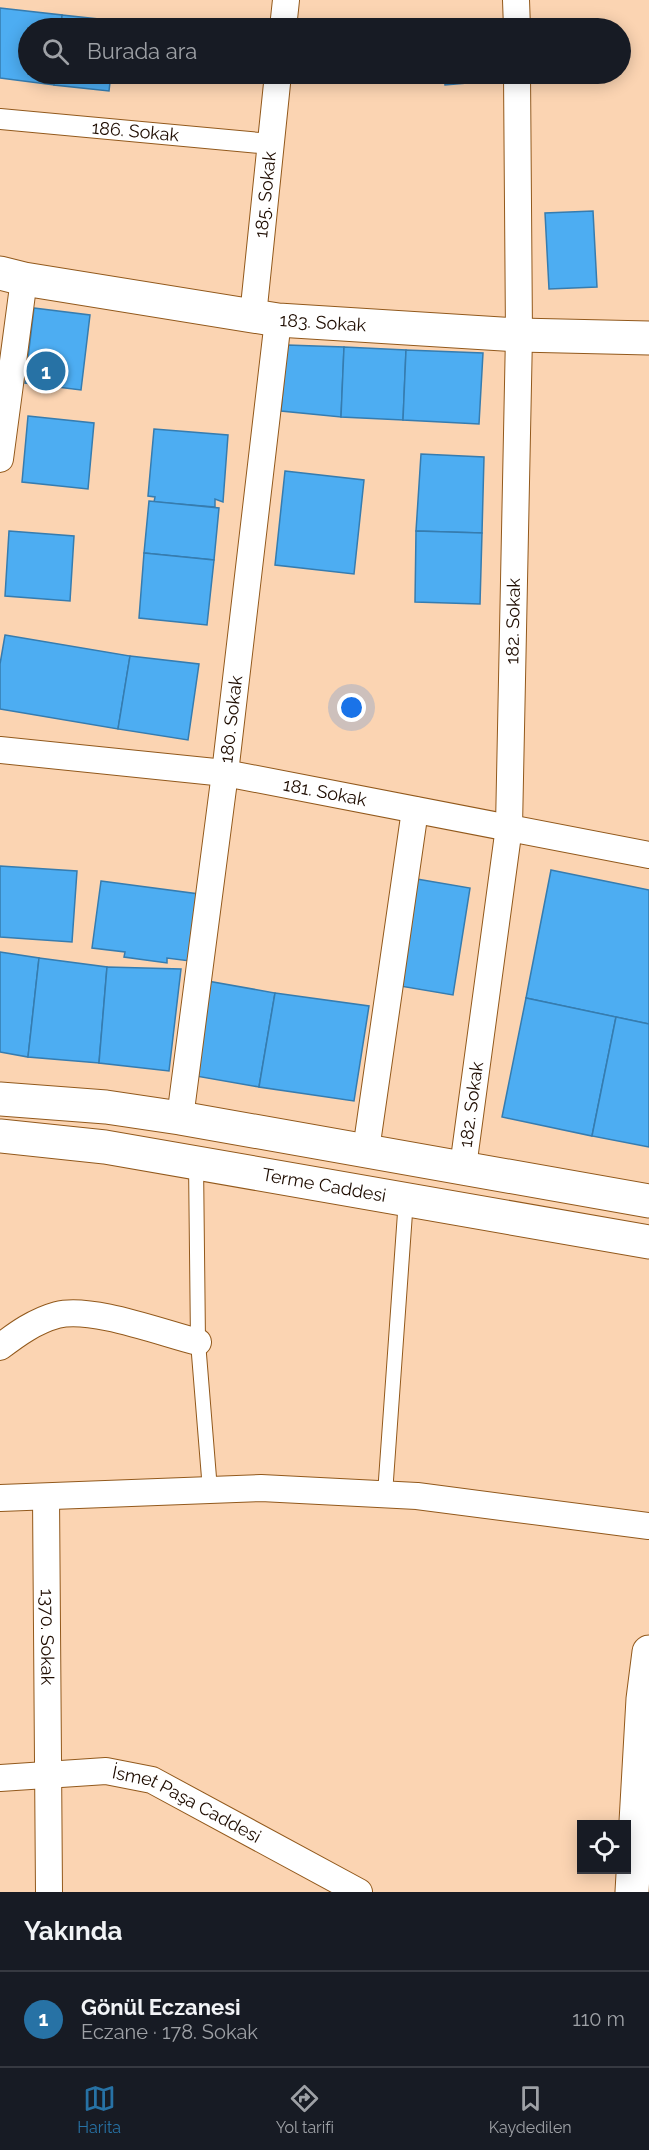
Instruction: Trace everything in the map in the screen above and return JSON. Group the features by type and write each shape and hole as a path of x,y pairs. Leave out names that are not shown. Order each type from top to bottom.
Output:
{"main road":[{"name":"183. Sokak","path":"12,276 266,318 519,335 649,338"},
{"path":"0,1099 106,1107 180,1118 649,1201"},
{"name":"Terme Caddesi","path":"0,1136 95,1145 649,1242"},
{"path":"632,1892 643,1699 649,1652"}],"street":[{"path":"284,18 286,0"},
{"path":"516,0 517,18"},
{"name":"185. Sokak","path":"266,318 271,144 277,84"},
{"name":"182. Sokak","path":"463,1167 509,827 519,335 517,84"},
{"name":"186. Sokak","path":"0,119 271,144"},
{"path":"0,459 12,276"},
{"name":"180. Sokak","path":"180,1118 225,773 266,318"},
{"name":"181. Sokak","path":"0,750 225,773 649,855"},
{"path":"366,1150 415,810"},
{"path":"0,1347 21,1331 58,1315 92,1315 198,1342"},
{"path":"0,1498 261,1488 417,1496 649,1526"},
{"name":"1370. Sokak","path":"46,1497 49,1892"},
{"name":"İsmet Paşa Caddesi","path":"0,1778 106,1771 152,1780 359,1892"}],"lane":[{"path":"196,1162 198,1342 210,1490"},
{"path":"385,1494 406,1199"}],"building":[{"path":"0,8 62,15 62,18 18,18 18,80 0,78"},
{"path":"62,15 90,18 62,18"},
{"path":"54,84 110,84 109,91"},
{"path":"593,211 597,287 549,289 545,213"},
{"path":"34,308 90,315 81,390 25,383"},
{"path":"287,345 344,347 341,417 281,411"},
{"path":"344,347 406,350 403,420 341,417"},
{"path":"406,350 483,353 479,424 403,420"},
{"path":"28,416 94,423 88,489 22,482"},
{"path":"154,429 228,435 223,502 215,499 215,507 154,502 155,497 148,496"},
{"path":"421,454 484,457 482,533 416,531"},
{"path":"285,471 364,480 354,574 275,565"},
{"path":"149,501 219,508 214,560 144,553"},
{"path":"9,531 74,536 70,601 5,596"},
{"path":"416,531 482,533 480,604 415,602"},
{"path":"144,553 214,560 207,625 139,618"},
{"path":"5,635 130,656 118,729 0,709 0,664"},
{"path":"130,656 199,664 188,740 118,729"},
{"path":"0,866 77,871 72,942 0,937"},
{"path":"551,870 649,890 649,1024 526,998"},
{"path":"411,878 470,888 453,995 394,985"},
{"path":"101,881 199,894 190,961 167,958 167,963 124,957 125,952 92,948"},
{"path":"0,952 39,958 28,1057 0,1052"},
{"path":"39,958 107,967 99,1063 28,1057"},
{"path":"107,967 181,969 169,1071 99,1063"},
{"path":"202,980 275,993 259,1087 190,1075"},
{"path":"275,993 369,1006 354,1101 259,1087"},
{"path":"526,998 616,1017 592,1136 502,1117"},
{"path":"616,1017 649,1024 649,1147 592,1136"}],"place":[{"name":"Gönül Eczanesi","path":"46,371"}]}
